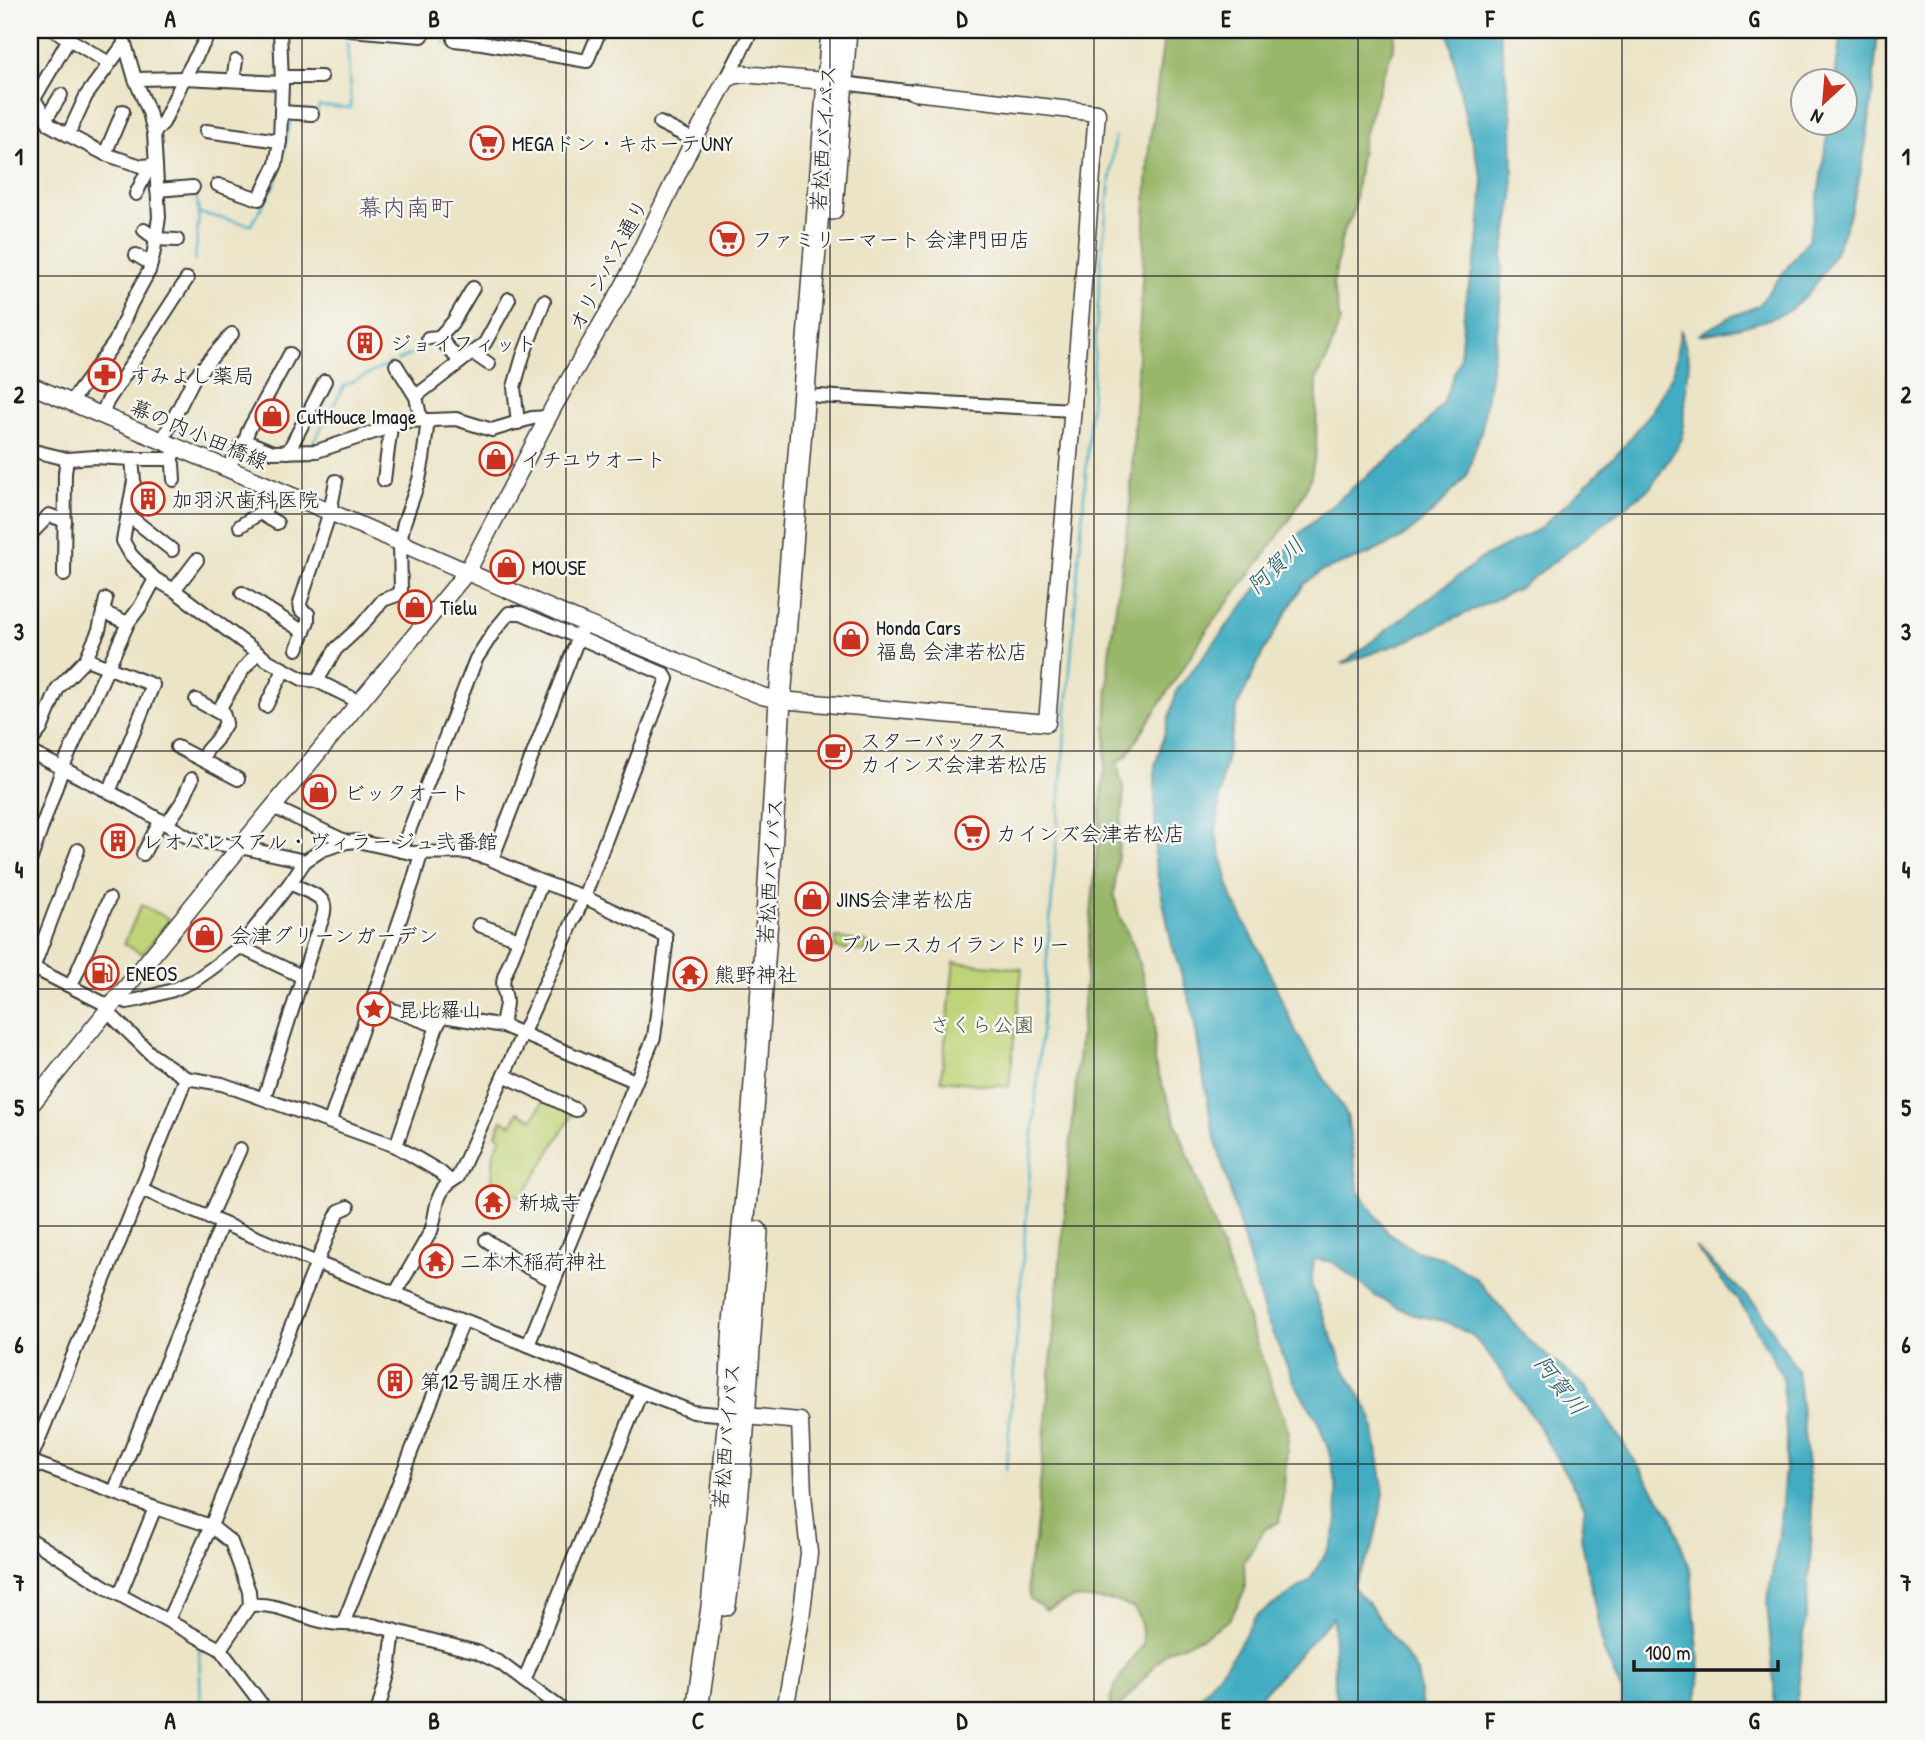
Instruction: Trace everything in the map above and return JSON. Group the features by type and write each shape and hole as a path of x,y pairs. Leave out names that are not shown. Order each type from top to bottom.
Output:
{"highway":[{"name":"若松西バイパス","path":"787,700 818,396 835,82 832,30"},
{"name":"若松西バイパス","path":"710,1710 733,1552 737,1415 734,1323 787,700 835,82 846,30"},
{"name":"若松西バイパス","path":"696,1710 737,1415"}],"street":[{"path":"54,30 109,63"},
{"path":"71,402 116,342 151,264 159,217 147,198 153,165 154,133 121,30"},
{"path":"154,133 163,123 211,30"},
{"path":"218,185 259,199 276,164 280,141 282,80 280,30"},
{"path":"350,30 422,36"},
{"path":"482,43 488,30"},
{"path":"454,40 587,61 600,30"},
{"path":"726,80 752,30"},
{"path":"69,39 32,99 50,125 68,135 105,155 141,166 153,165"},
{"path":"68,135 86,96 124,44"},
{"path":"233,80 236,61"},
{"path":"726,80 743,74 835,82 1097,113 1073,410 818,396"},
{"path":"135,79 282,80 321,77"},
{"name":"オリンパス通り","path":"30,1106 467,572 548,417 624,285 726,80"},
{"path":"46,119 61,95"},
{"path":"105,155 124,111"},
{"path":"281,112 312,114"},
{"path":"660,122 694,140"},
{"path":"206,131 280,141"},
{"path":"153,165 158,190"},
{"path":"147,198 158,190 193,187"},
{"path":"144,230 156,239 177,240"},
{"path":"136,255 151,264"},
{"path":"102,415 107,402 187,279"},
{"path":"460,362 433,337 453,322 473,288"},
{"path":"416,396 485,343 509,299"},
{"path":"518,423 514,387 544,301"},
{"path":"162,441 194,378 232,334"},
{"path":"472,353 489,364"},
{"path":"228,469 239,448 246,442 248,431 290,354"},
{"path":"317,681 336,649 361,626 383,600 397,595 401,590 400,543 423,460 424,420 416,396 396,365"},
{"path":"288,452 325,381"},
{"name":"幕の内小田橋線","path":"30,385 162,441 175,454 228,469 467,572 581,631 762,696 1047,723 1073,410"},
{"path":"246,442 273,452 317,451 408,421 456,419 492,430 532,418 548,417"},
{"path":"384,480 391,426"},
{"path":"30,451 67,459 95,457 132,460 175,454 174,480"},
{"path":"64,575 67,459"},
{"path":"132,460 134,481 123,541 125,547 155,579 284,670 302,679 317,681 360,702"},
{"path":"297,649 308,621 308,614 301,610 300,603 330,512 336,481"},
{"path":"240,526 261,512 275,489"},
{"path":"261,512 277,523"},
{"path":"30,535 49,515 65,521"},
{"path":"129,516 172,550"},
{"path":"174,590 197,560"},
{"path":"30,861 62,767 128,624 155,579"},
{"path":"242,593 304,632"},
{"path":"30,743 41,729 58,688 86,659 99,630 104,605 128,624"},
{"path":"396,1294 432,1231 439,1196 450,1181 458,1177 584,897 667,679 664,674 581,631 521,613 509,613 476,659 401,850"},
{"path":"492,859 581,631"},
{"path":"202,760 226,723 221,706 257,653"},
{"path":"86,659 153,685 109,792"},
{"path":"266,706 284,670"},
{"path":"196,700 223,715"},
{"path":"177,747 238,779"},
{"path":"30,752 109,792 188,837 305,861"},
{"path":"143,854 164,822 182,802 192,779"},
{"path":"273,807 347,842"},
{"path":"78,850 31,967 103,1003 138,1000 173,990 195,980 240,947 305,861 323,850 347,842 357,841 421,854 466,852 492,859 542,882 584,897 666,936 654,1037 528,1345"},
{"path":"330,1121 421,854"},
{"path":"504,1026 502,1022 506,1002 502,987 503,977 542,882"},
{"path":"264,1098 326,905 322,899 290,883"},
{"path":"71,986 109,899"},
{"path":"479,925 519,939"},
{"path":"240,947 303,977"},
{"path":"370,1002 437,1026"},
{"path":"113,1004 113,1017 152,1055 186,1078 222,1084 396,1146 440,1172 450,1181"},
{"path":"396,1146 437,1026 443,1016 504,1026 635,1081"},
{"path":"504,1075 576,1110"},
{"path":"186,1078 30,1461 211,1526 231,1542 249,1591 250,1605 220,1649"},
{"path":"209,1218 240,1149"},
{"path":"141,1189 317,1263 693,1412 800,1421 809,1553 785,1710"},
{"path":"168,1620 211,1526 339,1211 348,1208"},
{"path":"114,1492 222,1223"},
{"path":"486,1240 554,1281"},
{"path":"343,1624 463,1321"},
{"path":"524,1681 641,1392"},
{"path":"120,1594 155,1508"},
{"path":"30,1539 120,1594 220,1649 266,1710"},
{"path":"250,1605 275,1607 326,1623 373,1625 477,1652 500,1663 563,1710"},
{"path":"378,1710 389,1671 394,1630"}],"green space":[{"path":"1165,30 1395,30 1394,47 1363,139 1353,214 1343,232 1340,247 1333,285 1340,321 1327,359 1317,378 1316,450 1310,480 1293,515 1209,627 1127,755 1117,763 1124,792 1114,894 1119,915 1134,947 1155,1017 1154,1062 1289,1432 1279,1522 1265,1529 1244,1562 1245,1590 1230,1619 1203,1637 1167,1651 1117,1710 1110,1710 1116,1685 1143,1644 1141,1625 1135,1609 1115,1601 1074,1598 1046,1610 1030,1599 1026,1574 1035,1541 1105,760 1109,654 1130,509 1149,147"},
{"path":"141,905 170,919 142,954 124,944"},
{"path":"836,938 867,942 866,952 835,948"},
{"name":"さくら公園","path":"954,962 1022,969 1009,1087 941,1080"},
{"path":"545,1097 574,1112 522,1198 492,1180 494,1151 501,1138 496,1134 502,1120 511,1125 518,1112 533,1119"}],"water":[{"name":"阿賀川","path":"1448,30 1499,30 1512,119 1513,198 1503,254 1499,318 1482,428 1466,477 1431,514 1402,538 1369,554 1320,572 1304,584 1264,650 1238,705 1222,778 1216,835 1232,898 1261,953 1297,1034 1347,1115 1359,1191 1386,1231 1416,1251 1444,1258 1477,1279 1529,1341 1587,1388 1672,1518 1691,1574 1700,1672 1696,1710 1622,1710 1622,1692 1604,1652 1581,1537 1585,1507 1534,1419 1472,1335 1444,1321 1414,1315 1377,1297 1333,1262 1314,1259 1311,1284 1345,1370 1372,1417 1384,1494 1372,1550 1352,1586 1371,1607 1417,1672 1422,1710 1339,1710 1335,1688 1333,1617 1248,1710 1190,1710 1234,1654 1255,1617 1309,1581 1332,1543 1337,1521 1336,1485 1329,1452 1317,1419 1296,1386 1265,1316 1212,1127 1192,1008 1172,945 1155,862 1155,766 1177,690 1300,533 1409,443 1442,405 1460,358 1465,303 1478,247 1483,180 1467,124"},
{"path":"1841,30 1878,30 1872,101 1859,180 1834,254 1815,285 1791,309 1760,322 1698,335 1728,318 1758,306 1808,240 1827,136 1858,136 1858,66 1837,66"},
{"path":"1681,329 1689,361 1682,439 1651,487 1520,588 1409,640 1342,664 1482,558 1539,529 1581,490 1620,451 1652,411 1673,373"},
{"path":"1695,1247 1756,1305 1797,1369 1813,1512 1808,1596 1796,1710 1774,1710 1767,1603 1779,1534 1787,1447 1782,1375 1744,1308"}],"waterway":[{"path":"443,44 452,30"},
{"path":"317,113 319,106 351,108 347,42"},
{"path":"284,151 293,118"},
{"path":"1006,1470 1101,260 1115,137"},
{"path":"199,213 251,225 278,174"},
{"path":"195,261 199,213 196,194"},
{"path":"397,361 414,353"},
{"path":"310,448 344,386 391,363"},
{"path":"199,1644 201,1710"}],"place":[{"name":"MEGAドン・キホーテUNY","path":"487,143"},
{"name":"ファミリーマート 会津門田店","path":"727,239"},
{"name":"ジョイフィット","path":"365,343"},
{"name":"すみよし薬局","path":"105,375"},
{"name":"CutHouce Image","path":"272,416"},
{"name":"イチユウオート","path":"496,459"},
{"name":"加羽沢歯科医院","path":"148,499"},
{"name":"MOUSE","path":"507,567"},
{"name":"Tielu","path":"415,607"},
{"name":"Honda Cars 福島 会津若松店","path":"851,639"},
{"name":"スターバックス カインズ会津若松店","path":"835,752"},
{"name":"ビックオート","path":"319,792"},
{"name":"カインズ会津若松店","path":"972,833"},
{"name":"レオパレスアル・ヴィラージュ弐番館","path":"118,841"},
{"name":"JINS会津若松店","path":"812,899"},
{"name":"会津グリーンガーデン","path":"205,935"},
{"name":"ブルースカイランドリー","path":"815,944"},
{"name":"ENEOS","path":"102,973"},
{"name":"熊野神社","path":"690,974"},
{"name":"昆比羅山","path":"374,1009"},
{"name":"新城寺","path":"493,1202"},
{"name":"二本木稲荷神社","path":"436,1261"},
{"name":"第12号調圧水槽","path":"395,1381"}],"district":[{"name":"幕内南町","path":"406,207"}]}
